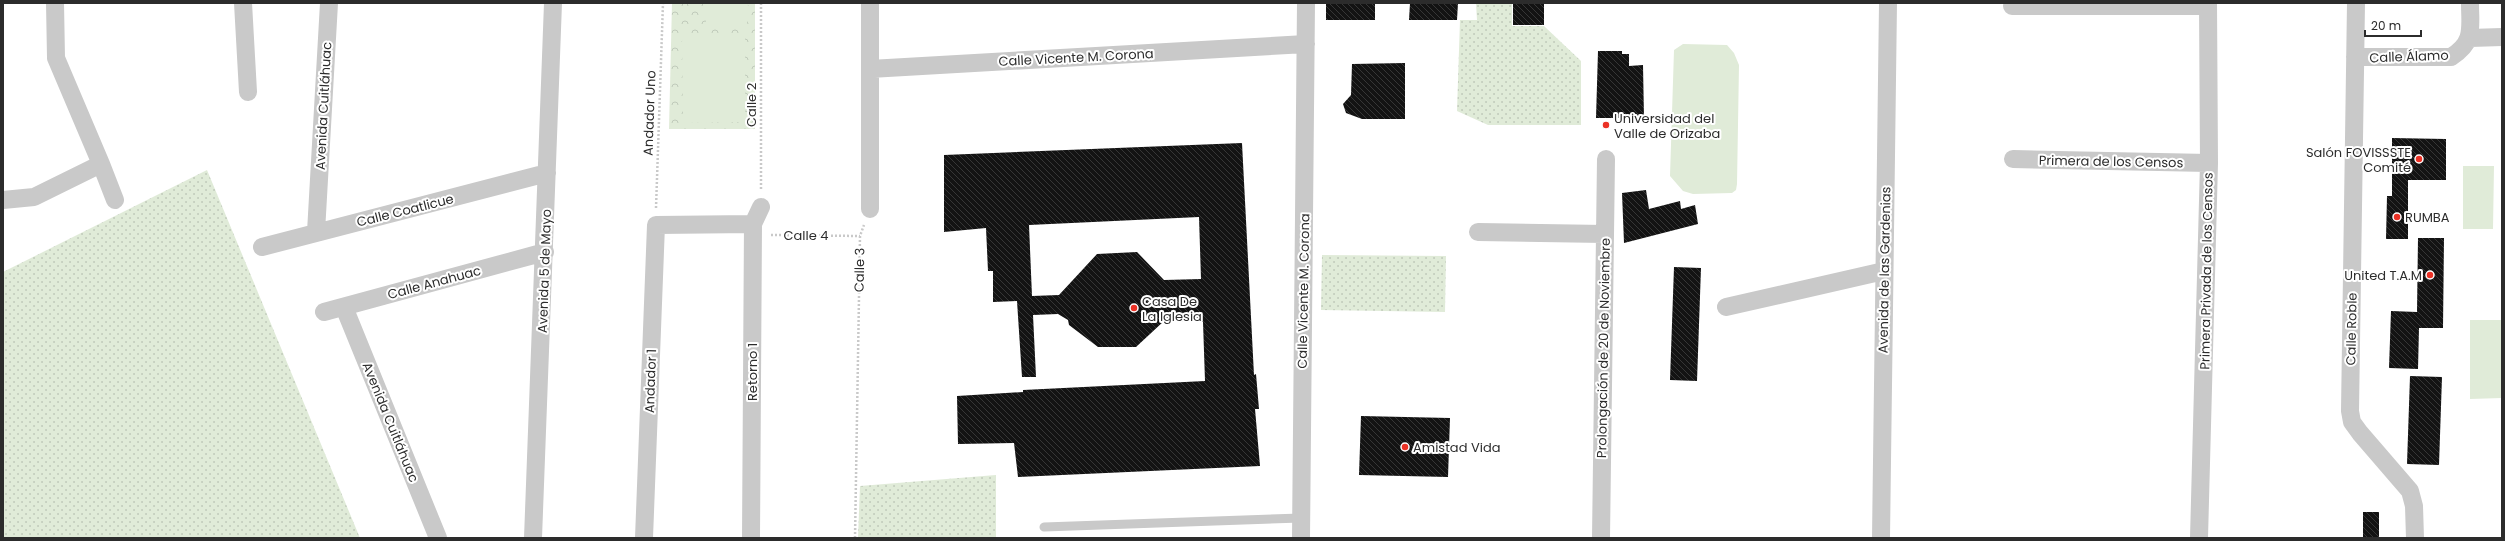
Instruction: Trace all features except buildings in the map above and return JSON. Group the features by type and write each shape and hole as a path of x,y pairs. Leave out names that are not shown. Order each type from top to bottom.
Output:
{"street":[{"path":"55,3 56,58 115,200"},
{"path":"243,3 248,92"},
{"name":"Avenida Cuitláhuac","path":"316,232 329,3"},
{"name":"Avenida 5 de Mayo","path":"533,538 545,252 553,3"},
{"path":"870,3 870,209"},
{"name":"Calle Vicente M. Corona","path":"1301,538 1306,3"},
{"name":"Avenida de las Gardenias","path":"1880,538 1888,3"},
{"name":"Calle Roble","path":"2356,3 2350,410 2352,422 2360,433 2410,491 2414,506 2415,538"},
{"path":"2466,44 2470,3"},
{"path":"2012,6 2208,4"},
{"name":"Primera Privada de los Censos","path":"2199,538 2209,163 2208,4"},
{"name":"Calle Álamo","path":"2355,57 2451,57 2466,44 2502,37"},
{"name":"Calle Vicente M. Corona","path":"870,69 1306,44"},
{"name":"Prolongación de 20 de Noviembre","path":"1601,538 1606,159"},
{"name":"Primera de los Censos","path":"2013,159 2209,163"},
{"path":"3,200 34,198 101,164"},
{"name":"Calle Coatlicue","path":"262,247 547,173"},
{"name":"Retorno 1","path":"751,538 753,230 761,207"},
{"path":"656,225 753,230"},
{"name":"Andador 1","path":"644,538 656,225"},
{"path":"1478,232 1605,234"},
{"name":"Calle Anahuac","path":"324,312 545,252"},
{"path":"1726,307 1884,271"},
{"name":"Avenida Cuitláhuac","path":"344,307 438,538"}],"lane":[{"path":"1044,527 1301,518"}],"path":[{"name":"Andador Uno","path":"656,225 662,3"},
{"name":"Calle 2","path":"761,3 761,207"},
{"name":"Calle 3","path":"855,538 860,236 870,209"},
{"name":"Calle 4","path":"753,230 860,236"}],"green space":[{"path":"672,3 755,3 755,129 669,129"},
{"path":"706,3 748,3 747,25 706,25"},
{"path":"1476,3 1512,3 1512,26 1544,26 1581,61 1581,125 1488,125 1457,111 1460,20 1477,20"},
{"path":"745,36 745,122 683,123 682,37"},
{"path":"1683,44 1727,45 1734,53 1739,65 1737,184 1736,190 1732,193 1693,194 1683,191 1670,176 1674,50"},
{"path":"2463,166 2494,166 2493,229 2463,229"},
{"path":"207,170 360,538 3,538 3,272"},
{"path":"1322,255 1446,256 1445,312 1321,310"},
{"path":"2470,320 2502,320 2502,398 2470,399"},
{"path":"996,475 996,538 858,538 860,486"}],"place":[{"name":"Universidad del Valle de Orizaba","path":"1606,125"},
{"name":"Salón FOVISSSTE Comité","path":"2419,159"},
{"name":"RUMBA","path":"2397,217"},
{"name":"United T.A.M","path":"2430,275"},
{"name":"Casa De La Iglesia","path":"1134,308"},
{"name":"Amistad Vida","path":"1405,447"}]}
